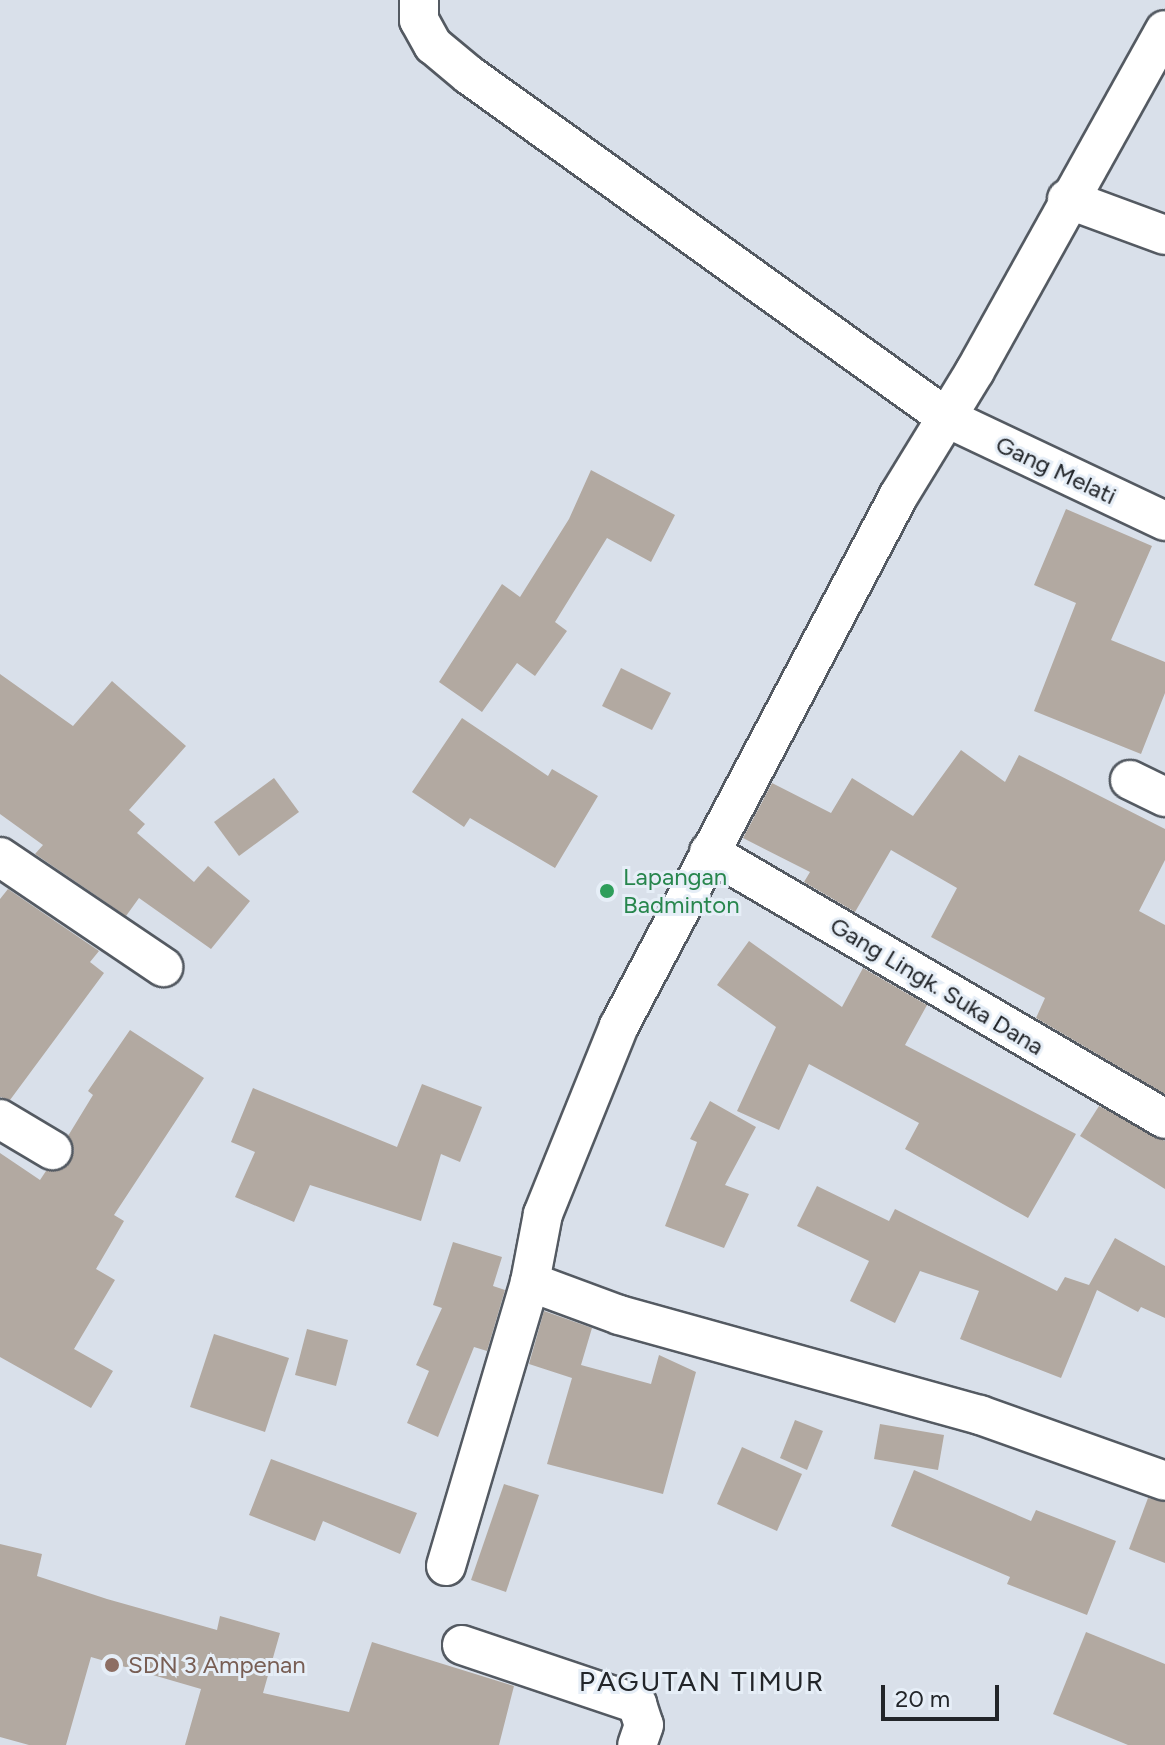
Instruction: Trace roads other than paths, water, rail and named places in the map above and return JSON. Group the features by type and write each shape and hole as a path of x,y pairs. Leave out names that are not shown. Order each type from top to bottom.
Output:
{"street":[{"name":"Gang Melati","path":"419,0 419,20 433,45 469,75 947,418 1165,521"},
{"path":"446,1566 530,1282 543,1214 619,1026 899,495 947,418 1067,199 1165,30"},
{"path":"1067,199 1165,235"},
{"path":"1130,780 1165,797"},
{"name":"Gang Lingk. Suka Dana","path":"709,852 1165,1119"},
{"path":"0,857 163,967"},
{"path":"0,1119 52,1150"},
{"path":"530,1282 619,1315 980,1415 1165,1481"},
{"path":"462,1645 637,1704 644,1725 637,1745"}],"place":[{"name":"Lapangan Badminton","path":"607,891"},
{"name":"SDN 3 Ampenan","path":"112,1665"}],"district":[{"name":"PAGUTAN TIMUR","path":"702,1681"}]}
